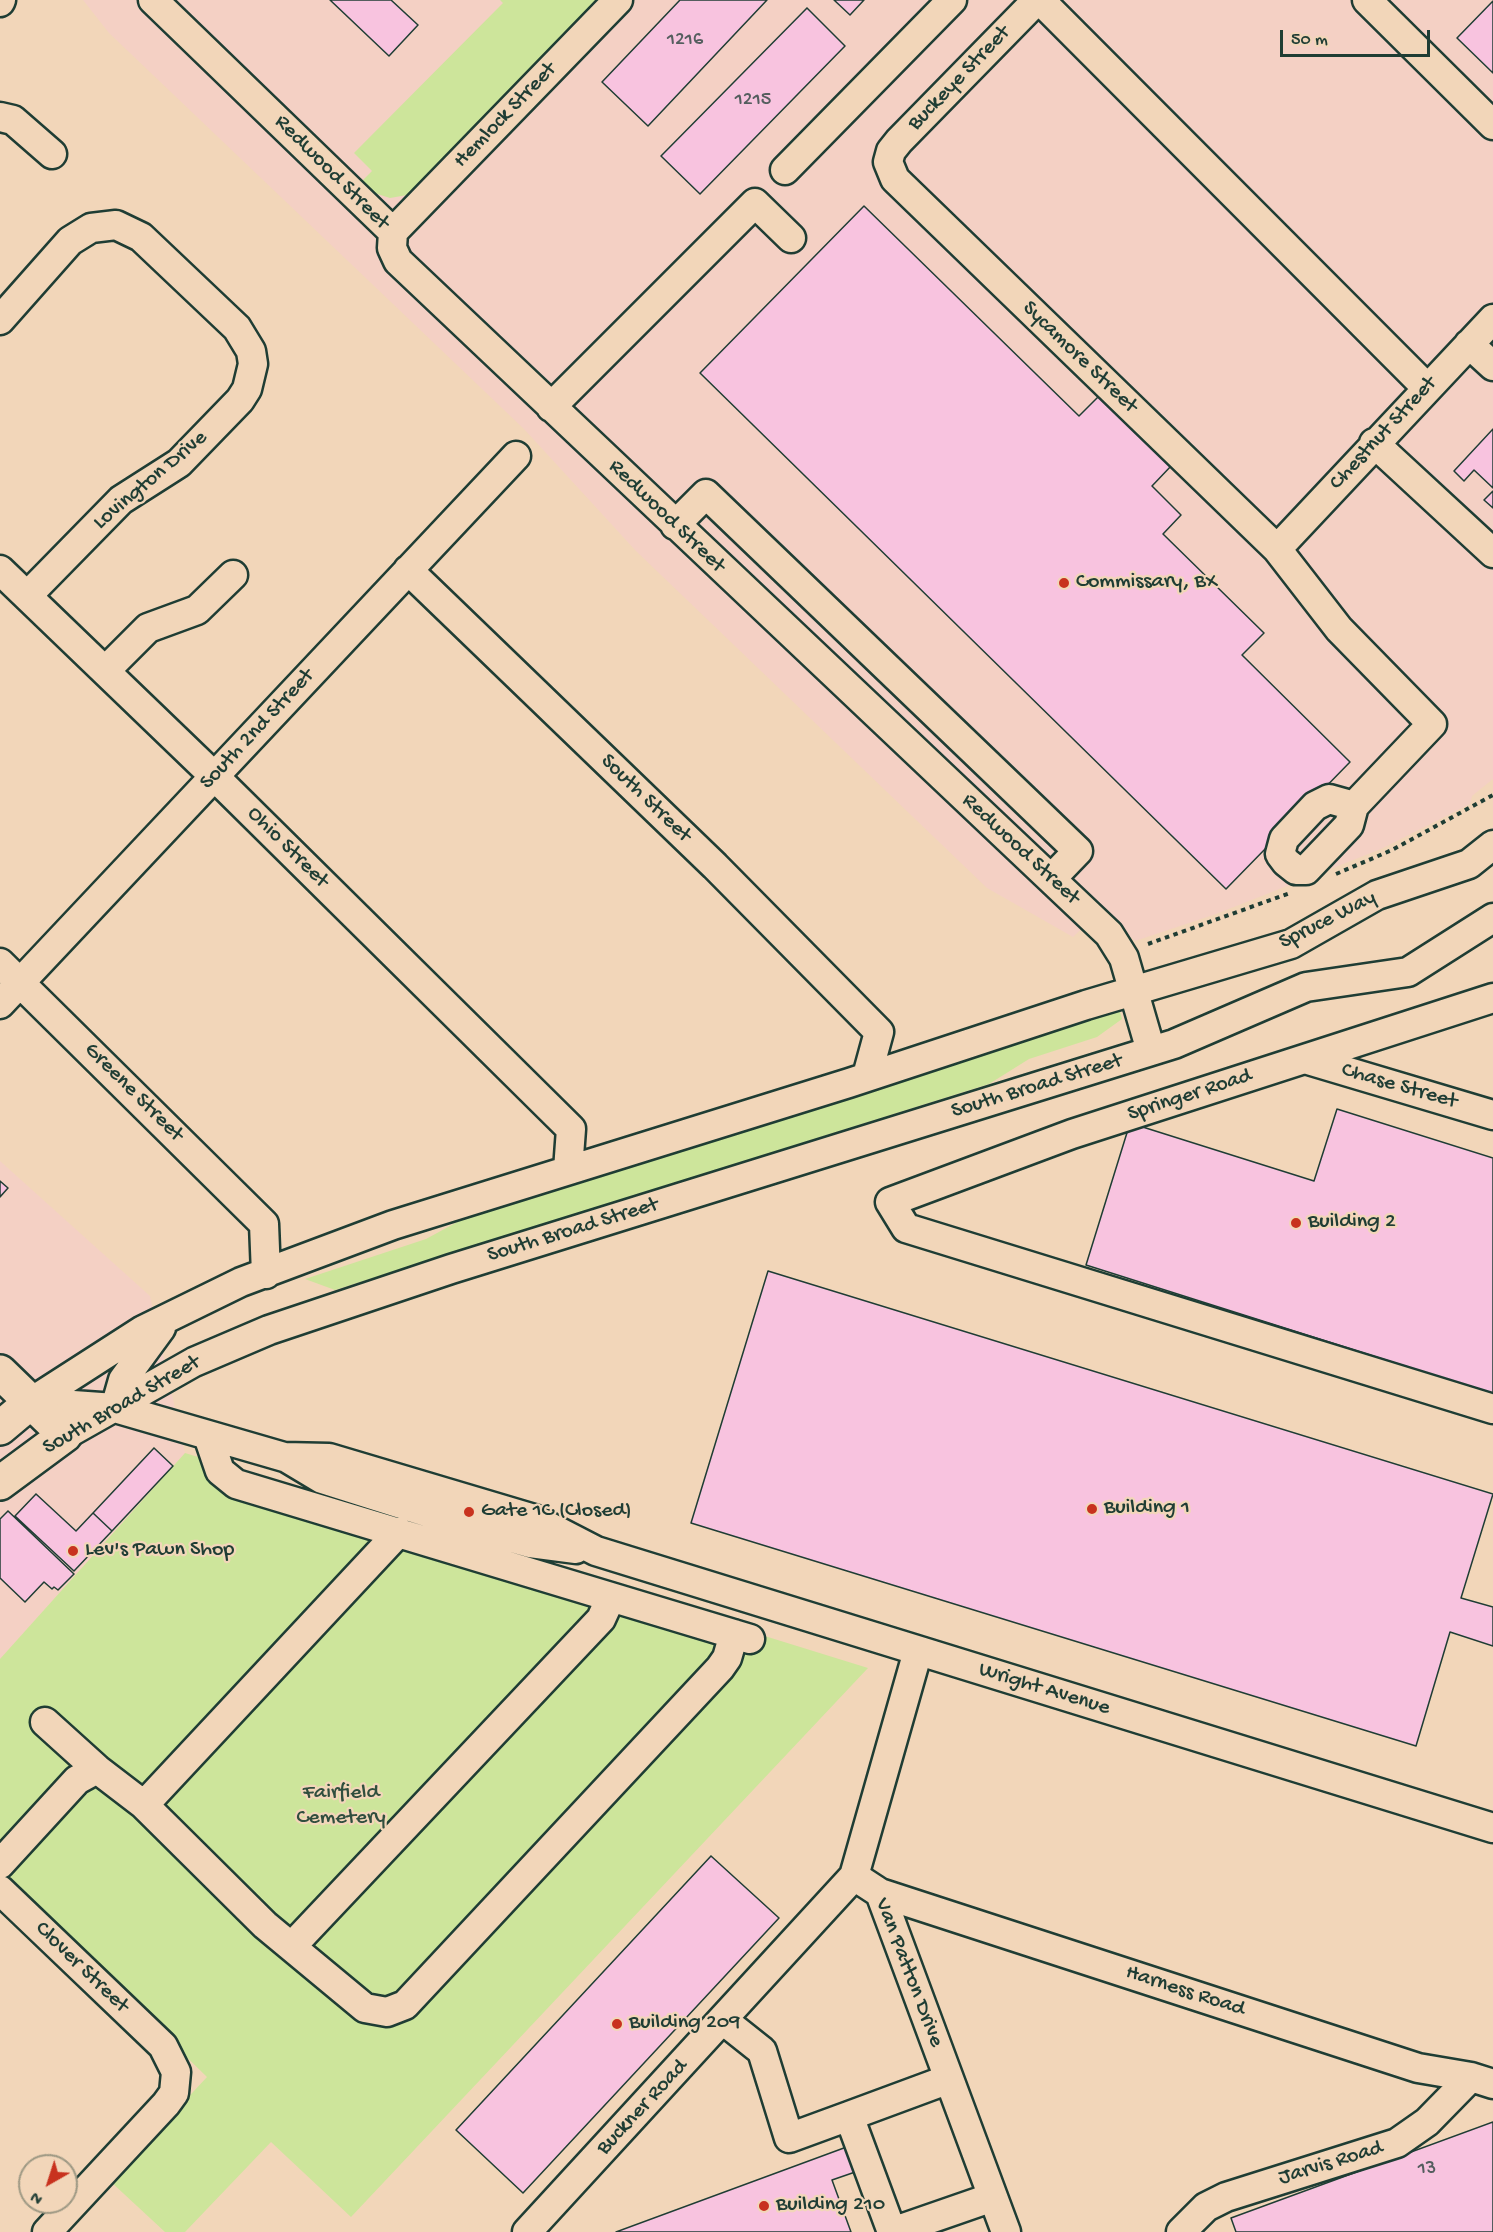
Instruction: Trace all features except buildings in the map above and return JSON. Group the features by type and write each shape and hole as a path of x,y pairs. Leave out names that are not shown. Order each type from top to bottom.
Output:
{"main road":[{"path":"0,1372 65,1435"},
{"name":"South Broad Street","path":"0,1428 31,1402"},
{"name":"South Broad Street","path":"0,1483 65,1435"}],"street":[{"name":"Redwood Street","path":"153,0 393,232 392,248 398,261 1109,934 1146,987 1162,1048"},
{"name":"Hemlock Street","path":"393,232 618,0"},
{"path":"785,170 952,0"},
{"path":"1039,0 1427,388"},
{"name":"Buckeye Street","path":"888,162 891,151 899,141 1039,0"},
{"path":"1367,0 1493,125"},
{"path":"0,117 13,120 52,154"},
{"name":"Sycamore Street","path":"888,162 895,179 1277,549 1339,629 1432,724 1353,806"},
{"path":"551,407 755,203 791,238"},
{"name":"Lovington Drive","path":"0,320 70,241 91,228 103,225 128,229 141,237 245,339 253,364 247,389 240,400 179,463 121,500 27,596"},
{"name":"Chestnut Street","path":"1277,549 1374,443 1493,319"},
{"path":"1469,344 1493,366"},
{"path":"1374,443 1493,553"},
{"name":"South 2nd Street","path":"0,1004 516,456"},
{"path":"675,525 706,494 1078,851 1051,879"},
{"name":"Ohio Street","path":"0,570 214,776 571,1129 568,1170"},
{"name":"South Street","path":"408,570 715,866 879,1032 867,1076"},
{"path":"105,671 141,633 155,625 197,610 232,575"},
{"path":"877,716 906,686"},
{"name":"Spruce Way","path":"1146,987 1291,944 1377,895 1469,864 1493,845"},
{"path":"1162,1048 1306,987 1408,972 1493,918"},
{"name":"Greene Street","path":"0,963 264,1224 266,1274"},
{"name":"South Broad Street","path":"31,1402 143,1330 241,1282 393,1225 1146,987"},
{"name":"Springer Road","path":"1493,998 1072,1134 890,1202 906,1228 1493,1409"},
{"name":"South Broad Street","path":"65,1435 194,1362 270,1330 451,1269 1162,1048"},
{"name":"Chase Street","path":"1305,1059 1493,1115"},
{"path":"115,1408 123,1380 168,1318"},
{"name":"Wright Avenue","path":"31,1402 115,1408 284,1457 322,1479 467,1525 530,1543 596,1551 1493,1828"},
{"path":"45,1722 97,1769 144,1805 242,1902 365,2008 387,2012 405,2005 720,1668 742,1636 236,1484 220,1472 208,1436"},
{"path":"144,1805 399,1532"},
{"path":"293,1946 601,1619 611,1597"},
{"name":"Van Patton Drive","path":"918,1651 854,1876 880,1893 1006,2232"},
{"path":"0,1864 77,1780 97,1769"},
{"name":"Buckner Road","path":"527,2232 854,1876"},
{"name":"Clover Street","path":"0,1890 163,2046 176,2072 174,2093 47,2232"},
{"name":"Harness Road","path":"880,1893 1418,2068 1482,2080"},
{"path":"723,2020 762,2051 789,2138 949,2079"},
{"name":"Jarvis Road","path":"1181,2232 1206,2207 1226,2197 1396,2143 1482,2080"},
{"path":"849,2116 892,2232 993,2197"}],"shaded area":[{"path":"83,0 1493,0 1493,779 1472,796 1470,804 1381,849 1216,914 1135,941 1102,909 1073,937 987,888 636,551 524,429 109,33"},
{"path":"0,1161 150,1296 185,1453 0,1659"}],"green space":[{"path":"500,0 603,0 413,194 390,198 371,192 360,183 372,171 354,153 503,3"},
{"path":"1119,1008 1122,1019 1097,1037 1029,1059 989,1084 335,1290 305,1279 426,1239 472,1214"},
{"name":"Fairfield Cemetery","path":"185,1453 277,1481 277,1485 868,1668 351,2217 271,2142 185,2232 165,2232 110,2181 207,2077 0,1875 0,1659"}],"place":[{"name":"Commissary, BX","path":"1064,583"},
{"name":"Building 2","path":"1296,1223"},
{"name":"Building 1","path":"1092,1509"},
{"name":"Gate 1C (Closed)","path":"469,1512"},
{"name":"Lev's Pawn Shop","path":"73,1551"},
{"name":"Building 209","path":"617,2024"},
{"name":"Building 210","path":"764,2206"}]}
